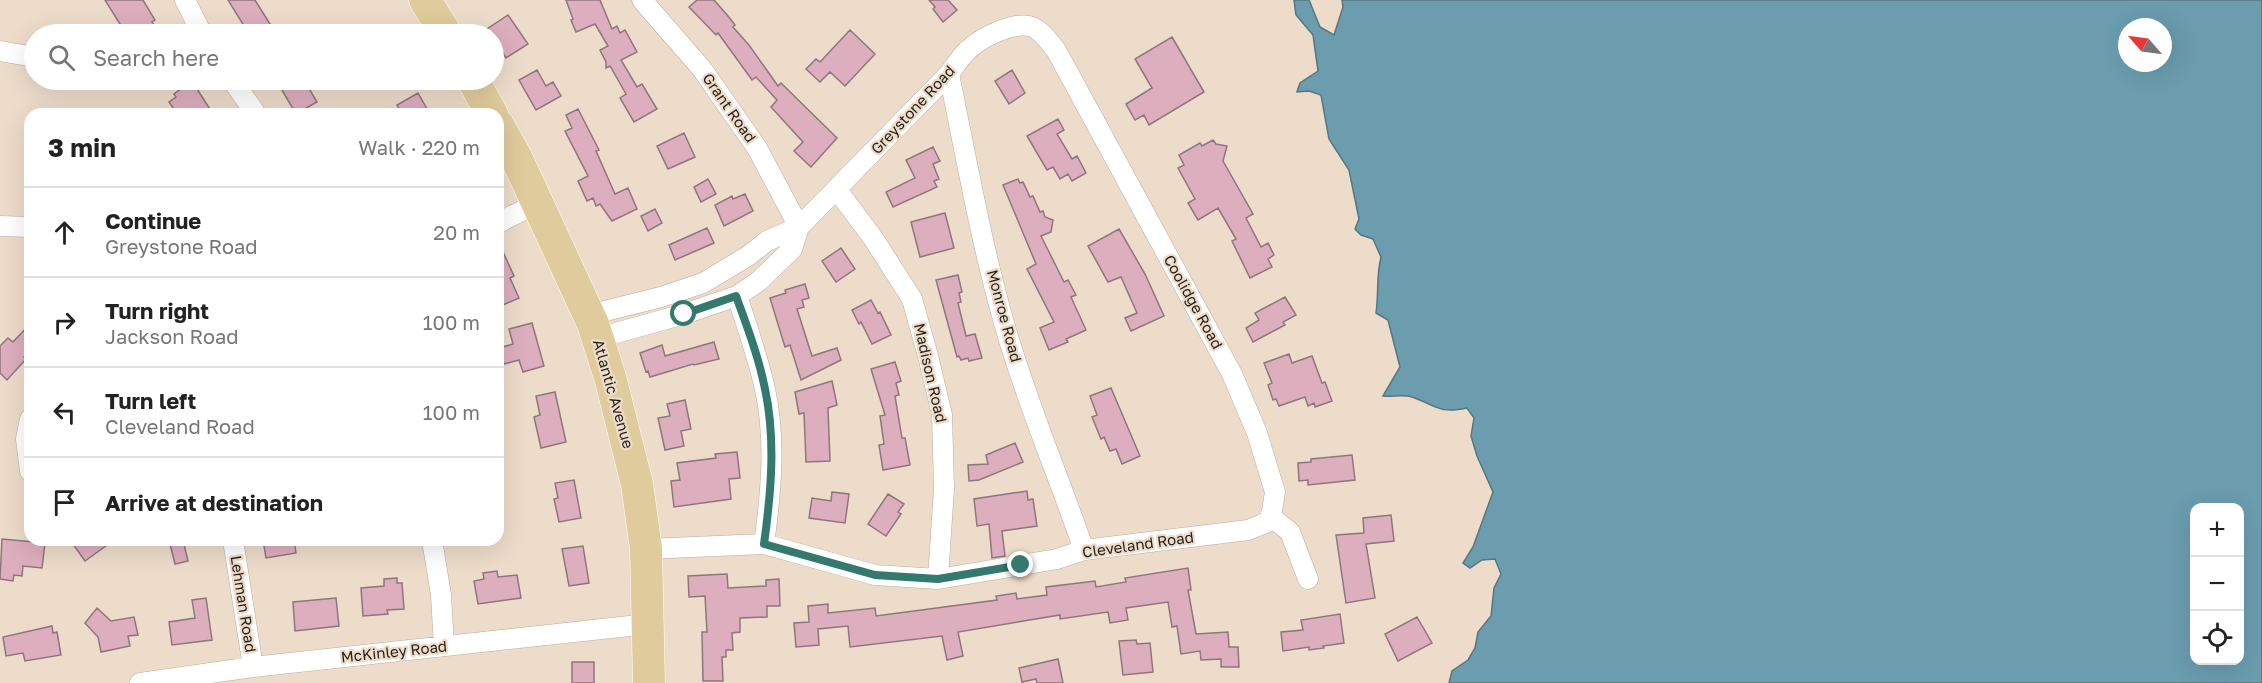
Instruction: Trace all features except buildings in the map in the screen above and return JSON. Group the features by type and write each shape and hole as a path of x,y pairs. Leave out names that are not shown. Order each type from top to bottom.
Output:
{"main road":[{"path":"425,0 440,24"},
{"path":"479,90 489,108"},
{"name":"Atlantic Avenue","path":"504,137 537,203 593,327 625,434 637,484 646,549 649,683"}],"street":[{"path":"184,0 197,24"},
{"name":"Grant Road","path":"642,0 702,69 746,132 757,148 799,227"},
{"name":"Greystone Road","path":"593,327 661,297 703,283 740,262 767,241 799,227 949,75 969,48 1012,27 1030,26 1042,33"},
{"name":"Coolidge Road","path":"1042,33 1056,50 1232,374 1257,433 1275,492 1270,516"},
{"path":"0,51 24,55"},
{"name":"Monroe Road","path":"949,75 977,211 1004,322 1022,379 1084,550"},
{"path":"239,90 252,108"},
{"name":"Madison Road","path":"837,190 873,238 912,299 928,356 942,415 944,488 938,579"},
{"path":"504,220 537,203"},
{"path":"0,226 24,227"},
{"name":"Greystone Road","path":"593,327 684,314 736,296 759,281 792,249 799,227"},
{"path":"736,296 765,389 770,423 770,500 764,544"},
{"path":"1270,516 1290,531 1308,579"},
{"name":"Cleveland Road","path":"646,549 764,544 875,575 938,579 1057,559 1084,550 1248,530 1268,522 1270,516"},
{"name":"Lehman Road","path":"234,546 253,667"},
{"path":"433,546 441,596 444,646"},
{"name":"McKinley Road","path":"140,683 253,667 648,624"}],"water":[{"path":"1294,0 1309,0 1320,27 1334,35 1343,7 1342,0 2262,0 2262,683 1449,683 1452,671 1468,660 1475,648 1478,632 1491,616 1494,588 1501,574 1495,559 1482,560 1470,568 1463,563 1473,547 1493,492 1477,456 1471,436 1474,418 1467,408 1443,410 1409,396 1383,396 1400,367 1388,320 1376,313 1381,257 1373,239 1361,235 1355,229 1359,219 1349,170 1329,139 1321,95 1309,91 1297,92 1300,83 1318,71 1313,35 1296,15"}],"route":[{"path":"684,314 736,296 746,322 765,389 770,423 770,500 764,544 875,575 938,579 1021,565"}]}
